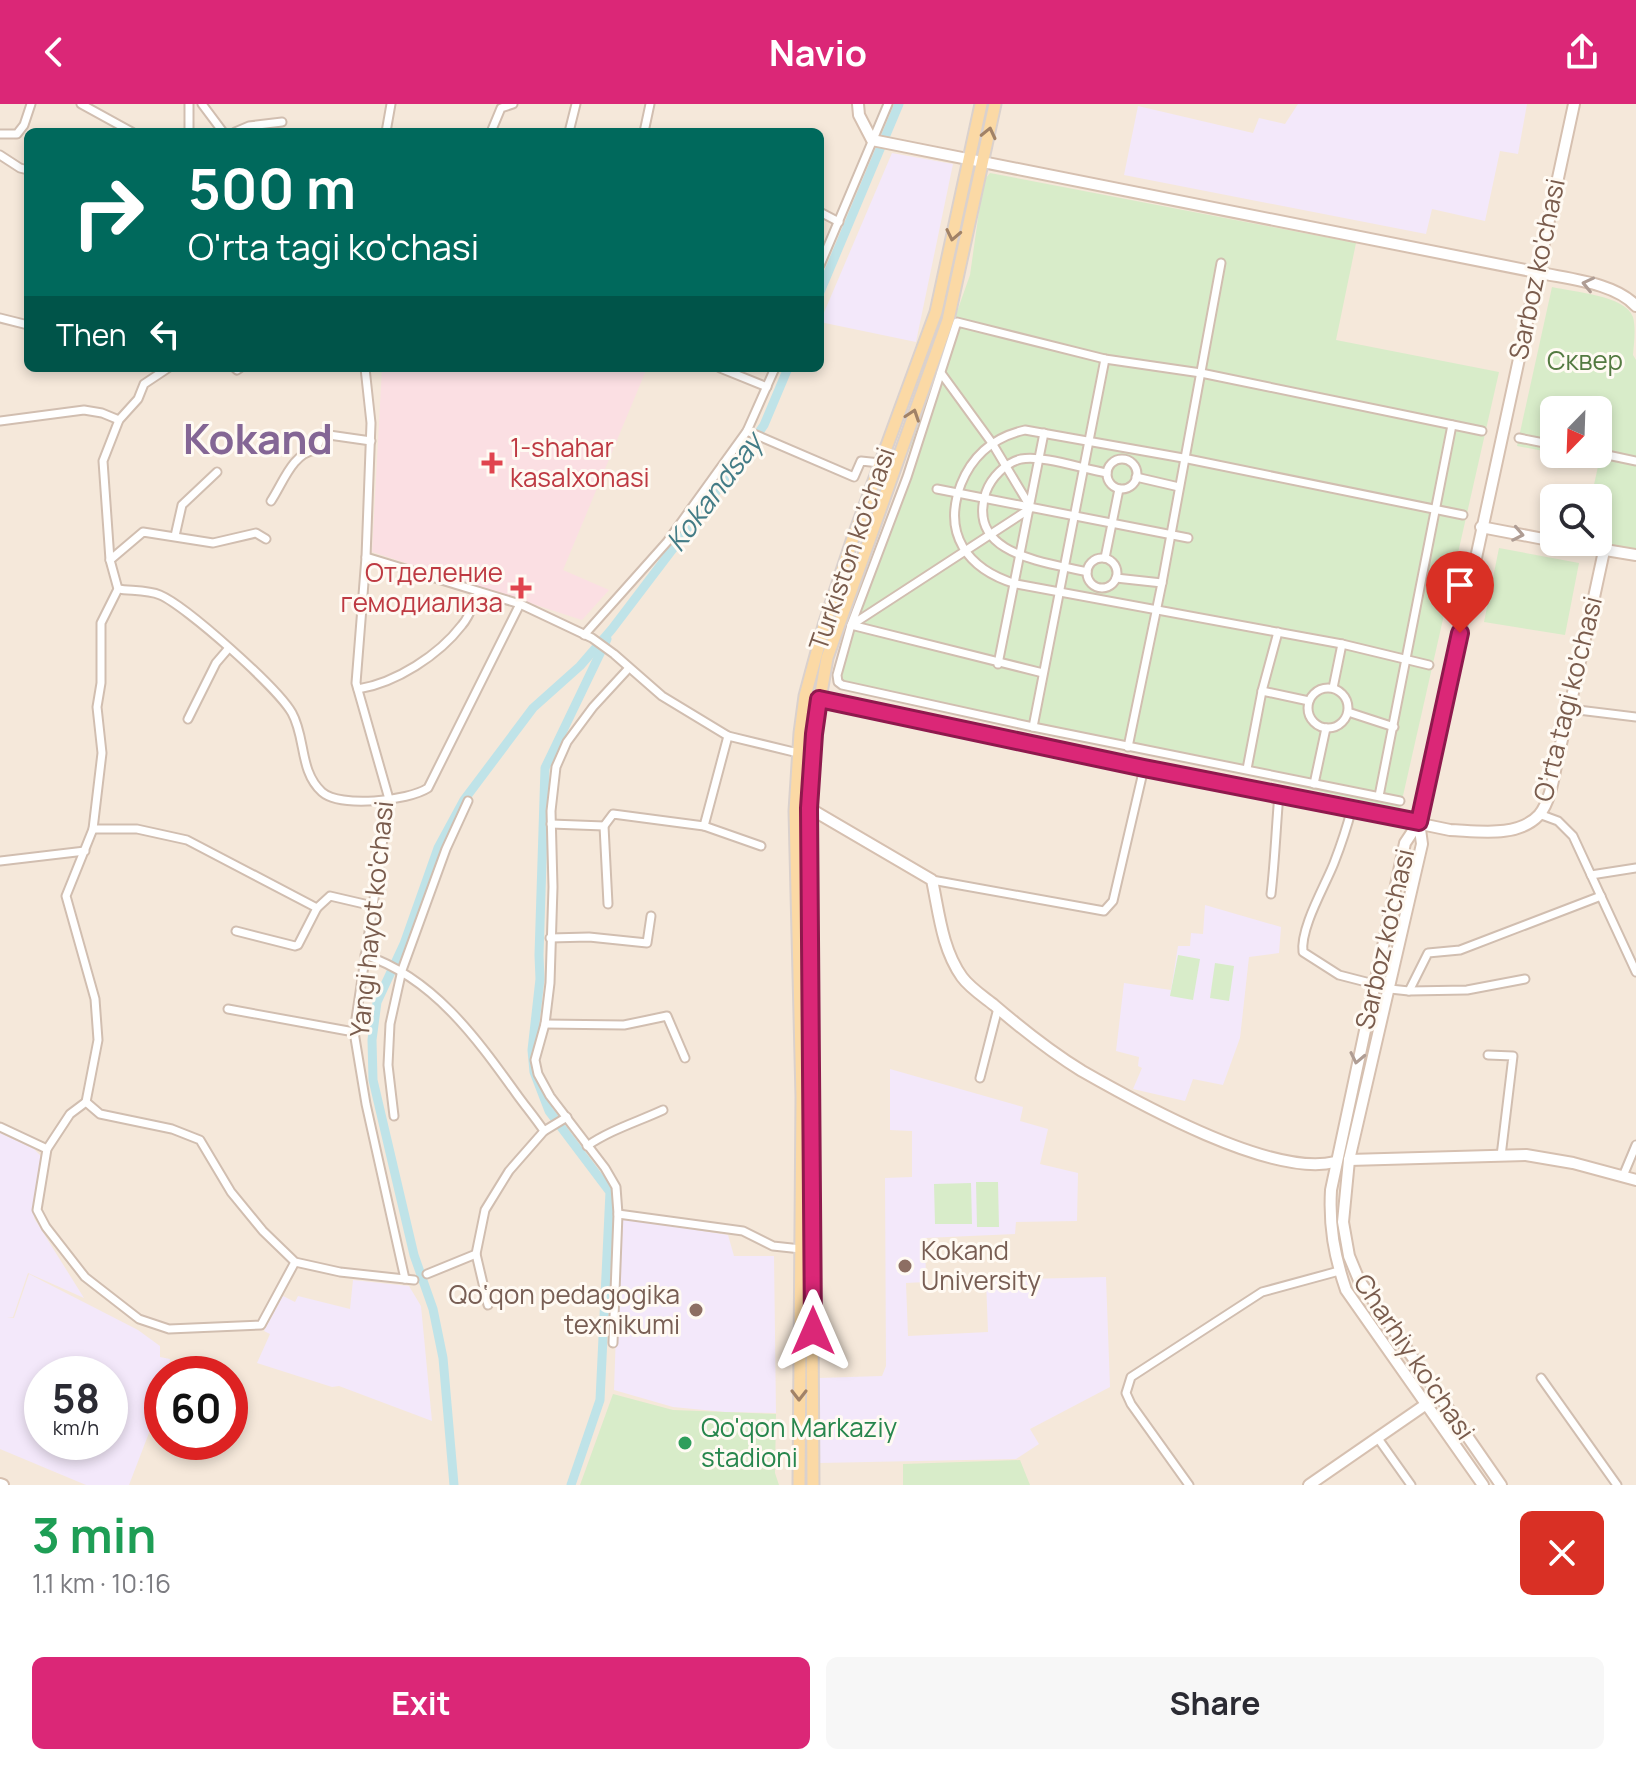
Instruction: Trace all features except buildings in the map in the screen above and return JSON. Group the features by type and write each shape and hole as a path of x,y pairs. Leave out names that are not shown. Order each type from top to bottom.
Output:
{"main road":[{"path":"858,104 859,115 872,140 1536,272 1617,292 1636,306"},
{"name":"Turkiston ko'chasi","path":"799,1485 801,1081 795,811 805,696 825,622 936,312 981,104"},
{"name":"Turkiston ko'chasi","path":"813,1485 809,808 814,734 832,643 948,320 995,104"},
{"name":"Sarboz ko'chasi","path":"1343,1222 1349,1160 1422,844 1419,822 1574,104"},
{"path":"1481,527 1540,539"},
{"path":"1612,552 1636,555"},
{"name":"O'rta tagi ko'chasi","path":"805,696 1450,830 1503,831 1523,825 1539,814 1548,797 1603,556"},
{"path":"809,808 932,880 947,952 964,979 1022,1029 1081,1070 1170,1117 1249,1152 1310,1166 1335,1162"},
{"name":"Sarboz ko'chasi","path":"1329,1225 1335,1162 1405,843 1419,822"},
{"path":"1349,1160 1526,1155 1636,1180"},
{"name":"Charhiy ko'chasi","path":"1343,1222 1349,1256 1359,1280 1501,1485"},
{"name":"Charhiy ko'chasi","path":"1329,1225 1346,1290 1483,1485"},
{"path":"1309,1485 1438,1396"}],"street":[{"path":"1,137 17,134 24,125 31,104"},
{"path":"81,104 125,128"},
{"path":"189,104 189,128"},
{"path":"202,104 220,128"},
{"path":"387,128 391,104"},
{"path":"493,128 501,108 513,104"},
{"path":"570,128 576,104"},
{"path":"645,128 650,104"},
{"path":"824,256 888,104"},
{"path":"244,128 282,122"},
{"path":"0,155 24,169"},
{"path":"824,214 839,222"},
{"path":"1128,747 1162,583 1221,263"},
{"path":"0,318 24,324"},
{"path":"1400,801 1128,747 842,685 837,675 851,625 892,518 957,322 1105,359 1201,373 1482,431"},
{"path":"1033,727 1105,359"},
{"path":"86,1102 100,1114 172,1129 200,1140 231,1192 263,1231 295,1262 261,1325 169,1329 139,1319 85,1277 46,1227 37,1210 47,1149 70,1114 86,1102 98,1040 95,999 66,896 93,829 102,753 97,707 101,683 101,623 118,589 110,560 103,461 119,420 138,399 144,384 162,372"},
{"name":"Yangi hayot ko'chasi","path":"295,1262 340,1272 409,1279 366,1104 354,1032 389,799 358,689 371,441 365,372"},
{"path":"730,372 767,387"},
{"path":"588,636 667,542 747,431 773,372"},
{"path":"941,373 992,443 1031,508"},
{"path":"0,421 84,410 119,420"},
{"path":"1379,796 1452,425"},
{"path":"1429,665 1342,644 997,578 966,553 956,534 953,512 970,462 1003,435 1025,430 1183,458 1463,515"},
{"path":"747,431 854,477 861,461 880,463"},
{"path":"998,664 1044,433"},
{"path":"271,501 296,460 306,451 316,450 322,434 371,441"},
{"path":"1519,438 1540,442"},
{"path":"1612,456 1636,461"},
{"path":"1087,572 1021,557 1002,547 984,520 984,498 989,485 1005,467 1017,460 1040,459 1107,473"},
{"path":"1124,459 1133,465 1136,477 1129,487 1119,489 1111,485 1107,473 1111,463 1124,459"},
{"path":"175,536 182,505 217,472"},
{"path":"1136,477 1179,487"},
{"path":"937,489 1188,538"},
{"path":"1105,558 1119,489"},
{"path":"851,625 1031,508"},
{"path":"110,560 143,532 213,543 256,533 266,539"},
{"path":"366,557 520,604 588,636 662,696 728,736 798,753"},
{"path":"1105,558 1116,568 1116,578 1110,586 1100,588 1091,584 1087,572 1091,562 1105,558"},
{"path":"1116,578 1162,583"},
{"path":"118,589 157,594 178,605 270,686 293,714 314,784 325,795 337,800 389,799 422,791 435,778 520,604"},
{"path":"358,689 392,678 443,644 463,624 479,592"},
{"path":"851,625 1043,673"},
{"path":"1247,769 1262,691 1278,632"},
{"path":"1333,688 1342,644"},
{"path":"188,719 216,663 228,649"},
{"path":"613,1343 618,1214 616,1187 605,1168 565,1119 538,1074 535,1060 545,1024 550,983 551,824 556,767 567,742 593,707 628,669"},
{"path":"1333,688 1347,699 1348,712 1342,724 1326,728 1312,720 1309,701 1318,690 1333,688"},
{"path":"1262,691 1309,701"},
{"path":"1570,709 1636,717"},
{"path":"1348,712 1394,727"},
{"path":"1314,784 1326,728"},
{"path":"704,826 728,736"},
{"path":"932,880 1104,911 1113,901 1144,768"},
{"path":"1271,894 1278,845 1275,836 1279,794"},
{"path":"394,1116 388,1065 390,1024 402,970 446,849 468,801"},
{"path":"1352,808 1302,946 1303,952 1321,966 1339,975 1374,984"},
{"path":"608,904 604,826 613,814 704,826 761,846"},
{"path":"1539,814 1558,821 1573,836 1635,967"},
{"path":"551,824 604,826"},
{"path":"93,829 137,829 187,840 317,908"},
{"path":"0,861 85,851"},
{"path":"1591,875 1636,868"},
{"path":"236,931 295,946 317,908 330,896 373,906"},
{"path":"1409,991 1428,953 1460,950 1601,896"},
{"path":"550,938 589,937 647,943 651,916"},
{"path":"365,955 402,970 431,992 495,1062 546,1129"},
{"path":"1390,989 1467,990 1525,979"},
{"path":"980,1078 998,1008"},
{"path":"228,1009 354,1032"},
{"path":"545,1024 624,1025 667,1016 685,1058"},
{"path":"1488,1055 1513,1056 1501,1156"},
{"path":"587,1146 606,1132 618,1131 663,1110"},
{"path":"488,1305 476,1254 485,1210 509,1171 546,1129 565,1119"},
{"path":"0,1127 47,1149"},
{"path":"1623,1176 1636,1145"},
{"path":"618,1214 743,1231 773,1246 801,1249"},
{"path":"427,1274 476,1254"},
{"path":"1189,1485 1131,1404 1126,1393 1131,1377 1262,1292 1339,1271"},
{"path":"1541,1378 1617,1485"},
{"path":"1377,1437 1411,1485"}],"shaded area":[{"name":"Kokand","path":"0,104 1636,104 1636,1485 0,1485"},
{"path":"1298,104 1527,104 1518,154 1500,151 1485,221 1432,209 1426,234 1124,175 1138,106 1253,133 1259,118 1285,124"},
{"path":"892,153 953,164 916,342 824,323 824,313"},
{"name":"1-shahar kasalxonasi","path":"382,372 645,372 563,570 609,590 582,620 372,552"},
{"path":"1205,905 1281,927 1279,953 1249,957 1240,1038 1223,1085 1193,1079 1185,1101 1133,1089 1142,1068 1138,1066 1139,1057 1116,1051 1124,983 1171,990 1178,946 1190,946 1191,933 1203,934"},
{"name":"Kokand University","path":"890,1069 1023,1107 1020,1121 1048,1129 1040,1164 1078,1173 1077,1221 1016,1222 1015,1234 925,1238 926,1282 906,1283 908,1336 988,1332 986,1280 1106,1277 1110,1387 1030,1429 1039,1444 1016,1459 819,1463 818,1378 882,1376 886,1366 885,1178 912,1177 912,1131 890,1130"},
{"path":"0,1133 34,1149 41,1156 34,1218 84,1298 28,1273 13,1317 7,1317 14,1318 29,1274 138,1330 160,1346 160,1356 144,1356 144,1446 129,1485 86,1485 26,1460 128,1460 128,1356 24,1356 24,1459 0,1449"},
{"name":"Qo‘qon pedagogika texnikumi","path":"620,1218 728,1235 734,1256 774,1256 776,1413 673,1407 614,1390"},
{"path":"353,1280 409,1286 421,1306 432,1421 339,1386 332,1387 257,1363 270,1334 264,1331 283,1296 295,1302 298,1296 350,1309"}],"green space":[{"path":"990,173 1356,243 1336,340 1499,372 1400,809 835,685 833,675 842,645 905,475 912,439 970,275 982,190"},
{"name":"Сквер","path":"1552,287 1609,299 1628,310 1633,317 1633,355 1636,360 1636,550 1612,546 1612,484 1594,484 1598,468 1612,468 1612,396 1540,396 1540,450 1517,446"},
{"path":"1499,548 1579,563 1565,635 1484,622"},
{"path":"1178,955 1200,959 1193,1000 1170,996"},
{"path":"1215,963 1234,966 1229,1001 1210,998"},
{"path":"976,1182 998,1182 999,1227 977,1227"},
{"path":"971,1183 972,1224 935,1224 934,1184"},
{"name":"Qo'qon Markaziy stadioni","path":"613,1394 673,1410 776,1414 775,1473 779,1485 580,1485"},
{"path":"1020,1460 1030,1485 903,1485 903,1464"}],"waterway":[{"name":"Kokandsay","path":"824,282 899,104"},
{"path":"454,1485 443,1358 433,1309 414,1255 373,1080 372,1040 377,1002 404,944 438,848 464,800 533,708 580,666 612,629 729,475 764,425 786,372"},
{"path":"571,1485 600,1400 610,1192 549,1111 534,1072 532,1050 540,979 545,768 607,639"}],"place":[{"name":"1-shahar kasalxonasi","path":"492,463"},
{"name":"Отделение гемодиализа","path":"521,588"},
{"name":"Kokand University","path":"905,1266"},
{"name":"Qo‘qon pedagogika texnikumi","path":"696,1310"},
{"name":"Qo'qon Markaziy stadioni","path":"685,1443"}],"district":[{"name":"Kokand","path":"258,439"}],"route":[{"path":"813,1331 809,808 819,699 1419,822 1460,633"}]}
